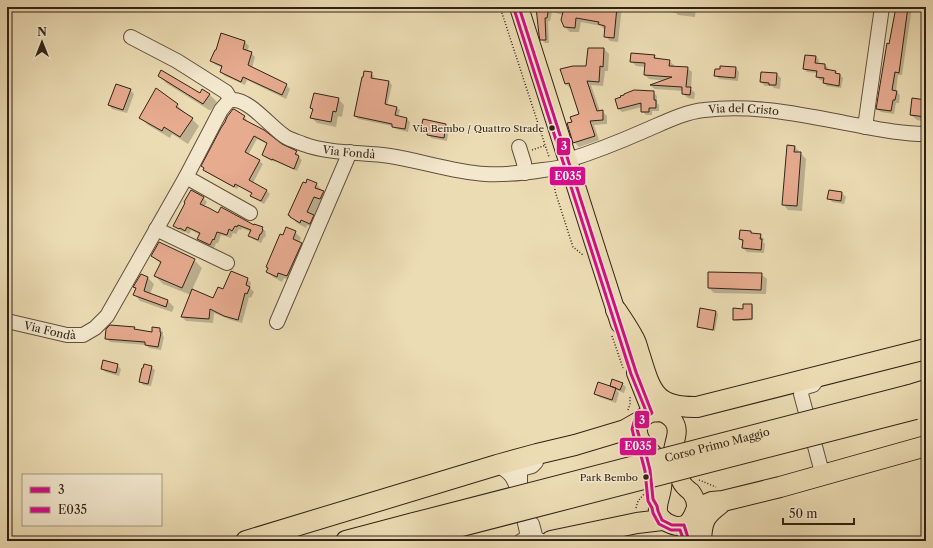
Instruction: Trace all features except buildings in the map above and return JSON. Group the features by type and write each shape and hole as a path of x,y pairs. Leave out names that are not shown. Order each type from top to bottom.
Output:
{"highway":[{"path":"616,310 634,339 652,390 664,402 685,408 697,407 926,349"},
{"name":"Corso Primo Maggio","path":"346,541 412,534 919,400"},
{"path":"246,541 497,465 626,430 647,416 677,417 685,415 697,407"},
{"path":"690,526 700,507 712,502 723,501 790,484 926,446"},
{"path":"701,541 704,520 713,509 723,501"},
{"path":"551,541 637,523 660,513"}],"main road":[{"path":"520,7 636,372 647,416 638,429 640,439 644,446 652,452 657,459 663,481 660,513 672,525 690,526 696,504 694,497 680,480 673,454 677,428 673,420 647,416"}],"street":[{"path":"865,127 882,7"},
{"path":"131,37 177,61 220,88 226,92 231,100"},
{"name":"Via Fondà","path":"7,321 67,335 83,335 95,328 107,316 186,177 221,110 231,100 246,104 286,137 321,149 395,157 484,174 524,173 563,167 569,163"},
{"name":"Via del Cristo","path":"569,163 679,116 702,110 729,107 807,115 896,133 926,134"},
{"path":"519,147 524,163 524,173"},
{"path":"277,322 350,152"},
{"path":"186,177 250,213"},
{"path":"156,229 227,263"},
{"path":"802,412 801,391 806,386 813,385 818,376"},
{"path":"783,385 794,391 823,470 826,473 830,473"},
{"path":"790,484 797,475 811,471 813,468 811,456 807,454 813,440"},
{"path":"519,492 521,469 532,466 536,462 536,454"},
{"path":"497,465 507,470 512,476 519,492 527,535 526,539 521,541"},
{"path":"524,519 532,524 536,539 542,541"}],"path":[{"path":"500,7 550,160"},
{"path":"554,185 573,247 583,255"},
{"path":"612,334 623,369"},
{"path":"630,394 630,404 647,416"}],"transit line":[{"name":"3","path":"519,7 636,372 652,413 639,422 637,429 644,446 650,470 653,499 662,520 672,525 684,525 689,541"},
{"name":"E035","path":"514,9 631,374 646,411 635,419 632,429 645,471 648,501 659,524 671,530 680,530 684,541"}],"place":[{"name":"Via Bembo / Quattro Strade","path":"552,128"},
{"name":"Park Bembo","path":"646,477"}]}
